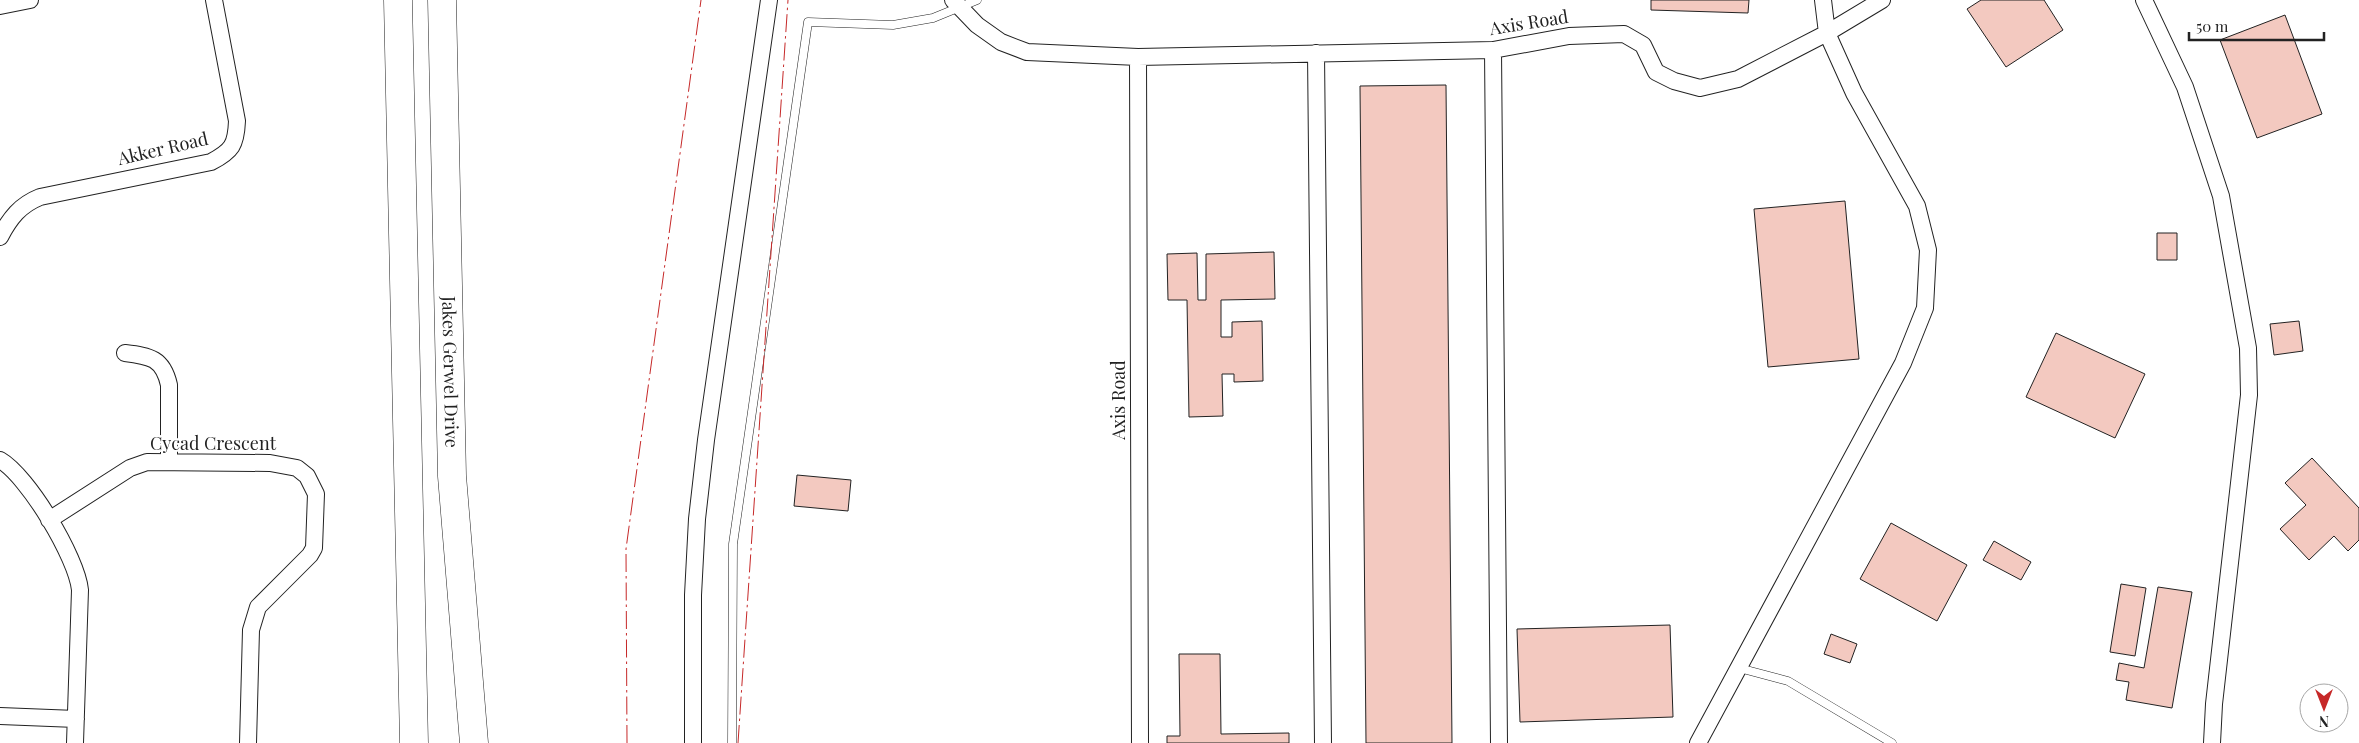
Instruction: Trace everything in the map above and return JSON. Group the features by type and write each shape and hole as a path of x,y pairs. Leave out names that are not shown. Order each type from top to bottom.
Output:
{"highway":[{"path":"398,0 414,743"},
{"name":"Jakes Gerwel Drive","path":"442,0 452,476 474,743"}],"street":[{"path":"0,6 30,0"},
{"name":"Akker Road","path":"0,237 9,220 20,208 40,196 211,162 226,154 233,146 237,134 237,121 214,0"},
{"path":"693,743 694,567 698,509 706,440 769,0"},
{"path":"1698,743 1903,363 1925,308 1928,250 1917,206 1854,93 1827,33 1823,0"},
{"name":"Axis Road","path":"956,4 1001,42 1028,52 1138,57 1493,50 1569,36 1624,34 1642,44 1656,72 1700,88 1738,79 1827,33 1882,0"},
{"path":"2144,0 2185,86 2221,196 2248,348 2249,395 2214,704 2212,743"},
{"path":"1493,50 1499,743"},
{"path":"1316,53 1323,743"},
{"name":"Axis Road","path":"1138,57 1140,743"},
{"path":"125,353 150,358 162,366 167,375 169,385 169,460"},
{"path":"0,460 12,468 49,520 71,559 79,583 75,743"},
{"name":"Cycad Crescent","path":"49,520 130,468 147,462 169,460 288,465 297,468 307,476 316,494 314,548 310,555 258,607 253,618 251,630 248,743"},
{"path":"0,716 76,719"}],"lane":[{"path":"732,743 733,544 808,22 893,25 933,18 956,4 977,0"},
{"path":"1738,668 1788,681 1892,743"}],"building":[{"path":"1651,0 1749,0 1748,13 1651,10"},
{"path":"1981,0 2044,0 2063,30 2006,67 1967,9"},
{"path":"2285,15 2322,114 2257,138 2220,40"},
{"path":"1446,85 1452,743 1366,743 1360,86"},
{"path":"1845,201 1859,359 1768,367 1754,209"},
{"path":"2157,233 2177,233 2177,260 2157,260"},
{"path":"1274,252 1275,299 1221,300 1221,337 1232,337 1232,322 1262,321 1263,381 1234,382 1234,374 1222,374 1223,416 1189,417 1187,300 1168,300 1167,254 1197,253 1198,300 1206,300 1206,254"},
{"path":"2299,321 2303,351 2274,355 2270,324"},
{"path":"2056,333 2145,374 2115,438 2026,397"},
{"path":"2312,458 2359,508 2359,540 2348,551 2334,536 2309,560 2280,529 2306,505 2285,483"},
{"path":"797,475 851,480 848,511 794,506"},
{"path":"1891,523 1967,565 1937,621 1860,579"},
{"path":"1994,541 2031,562 2021,580 1983,560"},
{"path":"2121,584 2146,588 2135,656 2110,652"},
{"path":"2158,587 2192,592 2172,708 2126,700 2129,682 2116,680 2119,663 2144,668"},
{"path":"1670,625 1673,717 1520,722 1517,629"},
{"path":"1831,634 1857,644 1850,663 1824,654"},
{"path":"1179,654 1220,654 1221,734 1289,733 1289,743 1167,743 1167,736 1180,736"}],"power":[{"path":"627,743 626,549 701,0"},
{"path":"738,743 788,0"}]}
